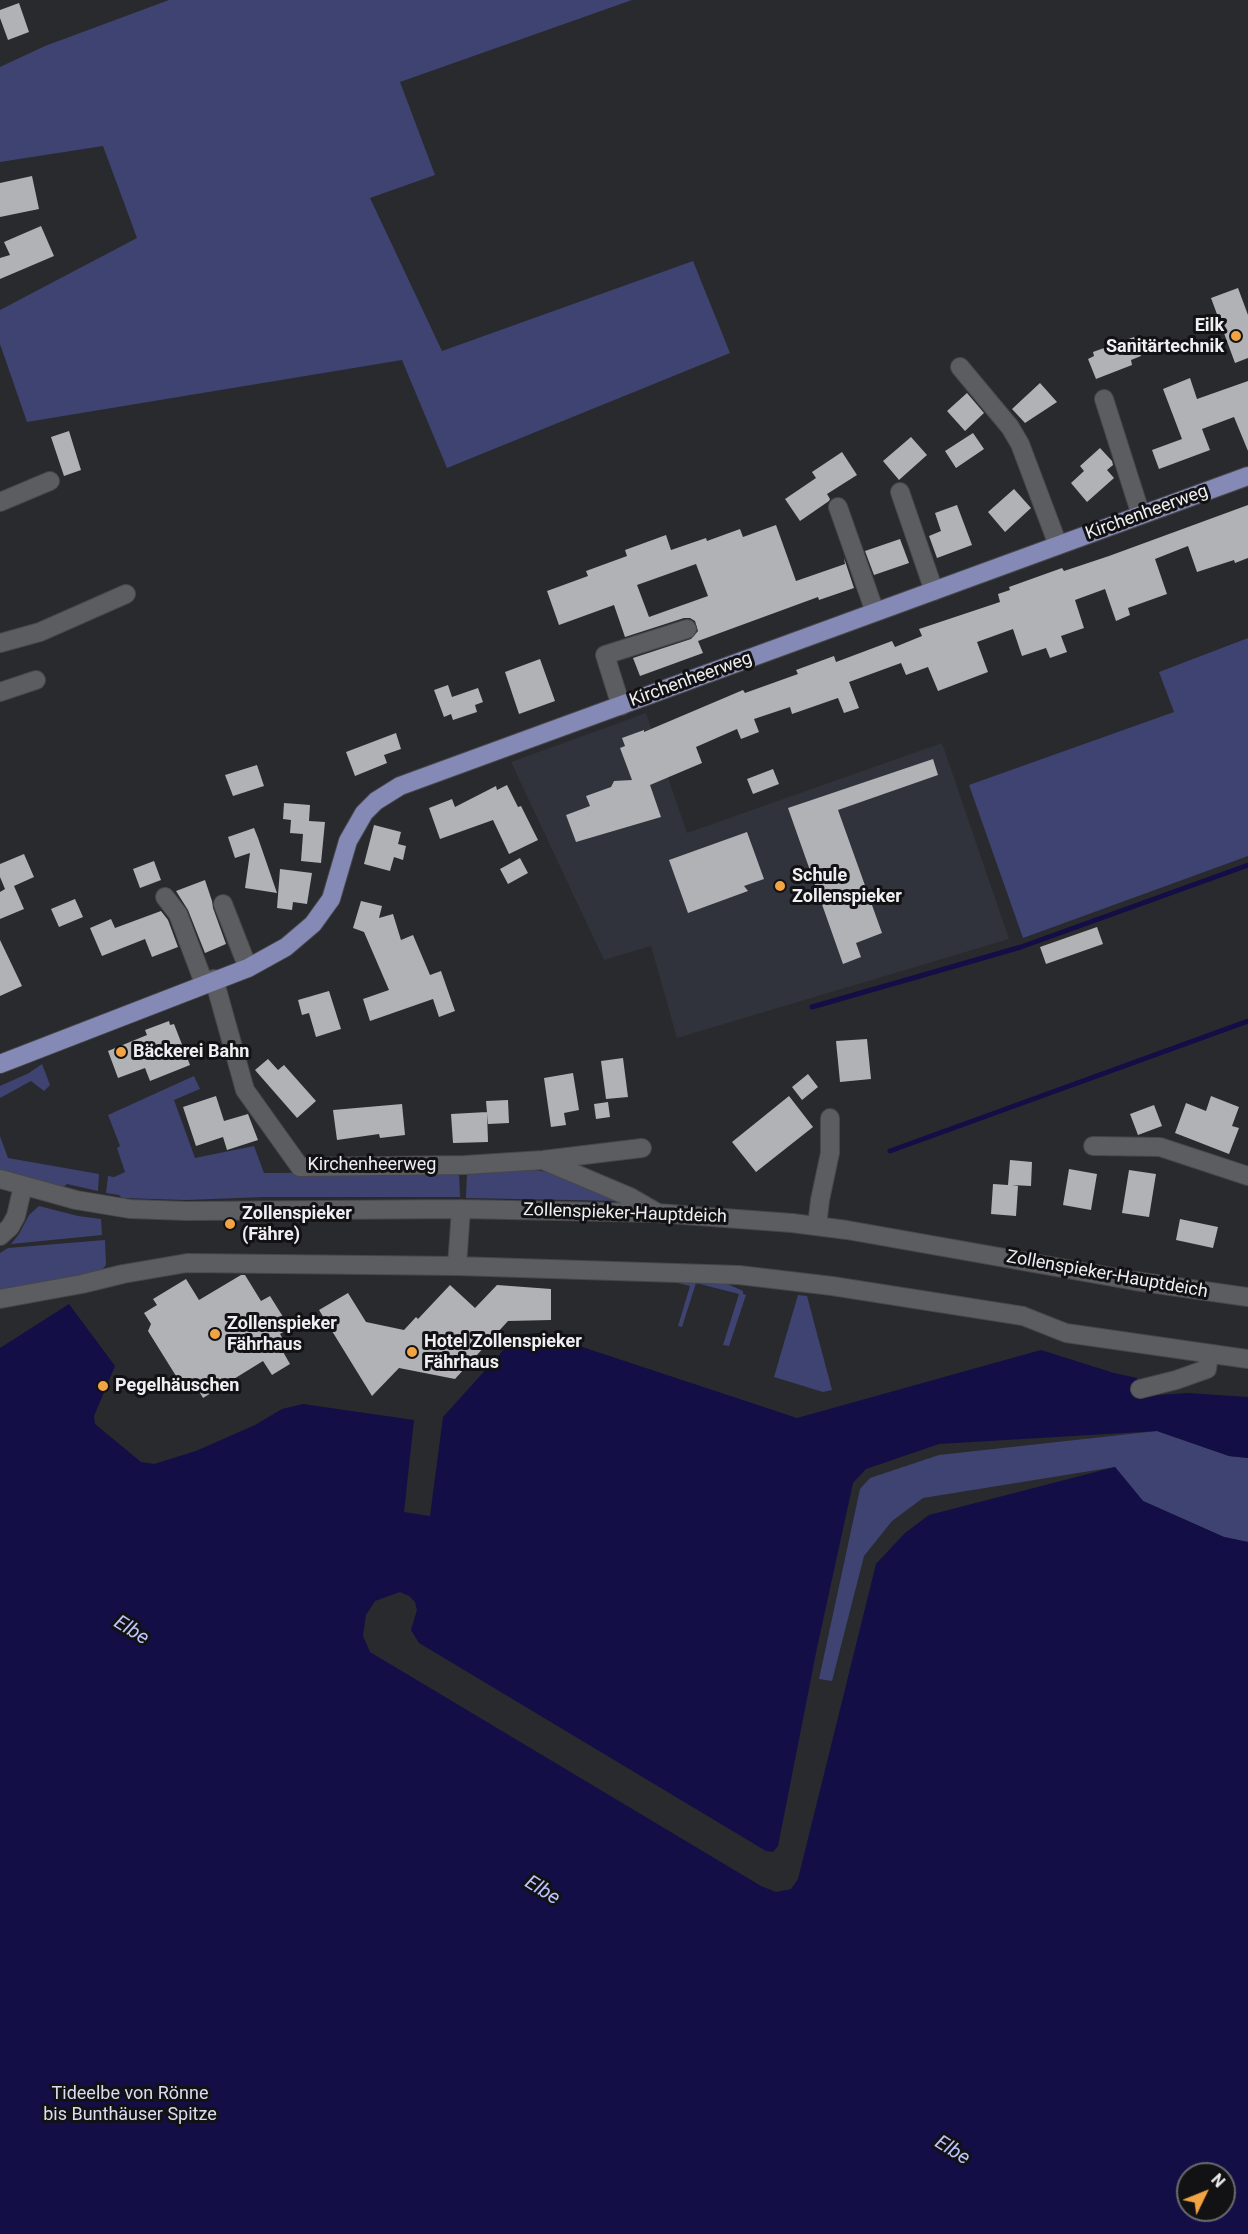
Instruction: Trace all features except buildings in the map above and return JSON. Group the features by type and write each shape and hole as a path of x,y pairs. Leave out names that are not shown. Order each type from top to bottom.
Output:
{"main road":[{"name":"Kirchenheerweg","path":"0,1064 209,981 248,968 286,947 313,924 330,899 348,841 364,813 388,793 416,779 1248,476"}],"street":[{"path":"960,367 1010,427 1020,444 1058,545"},
{"path":"1104,399 1140,515"},
{"path":"0,502 50,481"},
{"path":"900,492 934,591"},
{"path":"838,507 875,612"},
{"path":"0,643 40,632 126,594"},
{"path":"621,706 605,655 687,629"},
{"path":"0,692 36,680"},
{"path":"165,897 177,914 209,981"},
{"path":"223,904 248,968"},
{"name":"Kirchenheerweg","path":"209,981 245,1090 300,1167 465,1165 543,1160 642,1148"},
{"path":"817,1226 830,1153 830,1118"},
{"path":"1093,1146 1160,1147 1248,1176"},
{"name":"Kirchenheerweg","path":"543,1160 630,1197 657,1213"},
{"name":"Zollenspieker-Hauptdeich","path":"0,1179 76,1200 141,1209 187,1211 461,1209 657,1213 817,1226 1135,1281 1248,1297"},
{"path":"0,1236 10,1227 16,1216 23,1186"},
{"path":"457,1266 461,1209"},
{"path":"0,1299 188,1263 457,1266 739,1275 794,1281 1023,1316 1066,1333 1248,1359"},
{"path":"1140,1389 1207,1369 1209,1354"}],"shaded area":[{"path":"169,0 632,0 400,82 435,175 370,198 442,351 693,261 730,353 447,468 402,360 27,422 0,344 0,310 137,238 103,146 0,162 0,67 45,46"},
{"path":"1248,638 1248,856 1023,938 969,785 1174,712 1159,672"},
{"name":"Schule Zollenspieker","path":"646,713 687,833 942,743 1009,939 677,1038 651,946 604,960 511,762"},
{"path":"42,1064 50,1085 44,1091 31,1081 0,1098 0,1086 29,1073"},
{"path":"194,1076 200,1089 174,1100 195,1158 254,1146 264,1173 459,1172 460,1197 265,1197 186,1200 122,1198 119,1195 106,1193 108,1176 114,1177 125,1172 117,1148 120,1146 108,1115"},
{"path":"0,1136 8,1158 99,1174 98,1191 67,1184 62,1188 0,1169"},
{"path":"530,1169 558,1174 620,1201 466,1198 467,1173"},
{"path":"39,1206 101,1219 102,1235 11,1244 29,1215"},
{"path":"105,1240 106,1265 100,1272 0,1293 0,1253 8,1248"},
{"path":"670,1281 723,1282 743,1291 746,1295 729,1346 723,1345 739,1294 696,1283 682,1327 678,1326 690,1286"},
{"path":"798,1295 807,1296 832,1390 823,1392 774,1377"},
{"path":"1157,1431 1229,1456 1248,1458 1248,1542 1224,1537 1143,1501 1115,1467 923,1498 892,1521 864,1556 832,1681 819,1679 860,1489 870,1478 939,1455"}],"water":[{"name":"Elbe","path":"69,1304 115,1366 94,1416 95,1424 141,1462 154,1464 196,1451 255,1425 282,1409 303,1404 414,1420 404,1512 430,1516 443,1417 517,1335 540,1333 797,1418 1041,1350 1137,1378 1144,1396 1188,1393 1248,1397 1248,1458 1229,1456 1157,1431 939,1444 866,1469 853,1483 817,1648 778,1846 773,1852 766,1851 419,1643 411,1630 417,1610 415,1602 409,1596 400,1592 375,1601 366,1615 363,1636 370,1652 761,1886 776,1892 791,1889 798,1879 876,1564 905,1533 929,1515 1115,1467 1143,1501 1224,1537 1248,1542 1248,2234 0,2234 0,1348"}],"waterway":[{"path":"812,1007 1021,947 1248,865"},
{"path":"890,1151 1248,1021"}],"place":[{"name":"Eilk Sanitärtechnik","path":"1236,336"},
{"name":"Schule Zollenspieker","path":"780,886"},
{"name":"Bäckerei Bahn","path":"121,1052"},
{"name":"Zollenspieker (Fähre)","path":"230,1224"},
{"name":"Zollenspieker Fährhaus","path":"215,1334"},
{"name":"Hotel Zollenspieker Fährhaus","path":"412,1352"},
{"name":"Pegelhäuschen","path":"103,1386"}],"park label":[{"name":"Tideelbe von Rönne bis Bunthäuser Spitze","path":"130,2104"}]}
